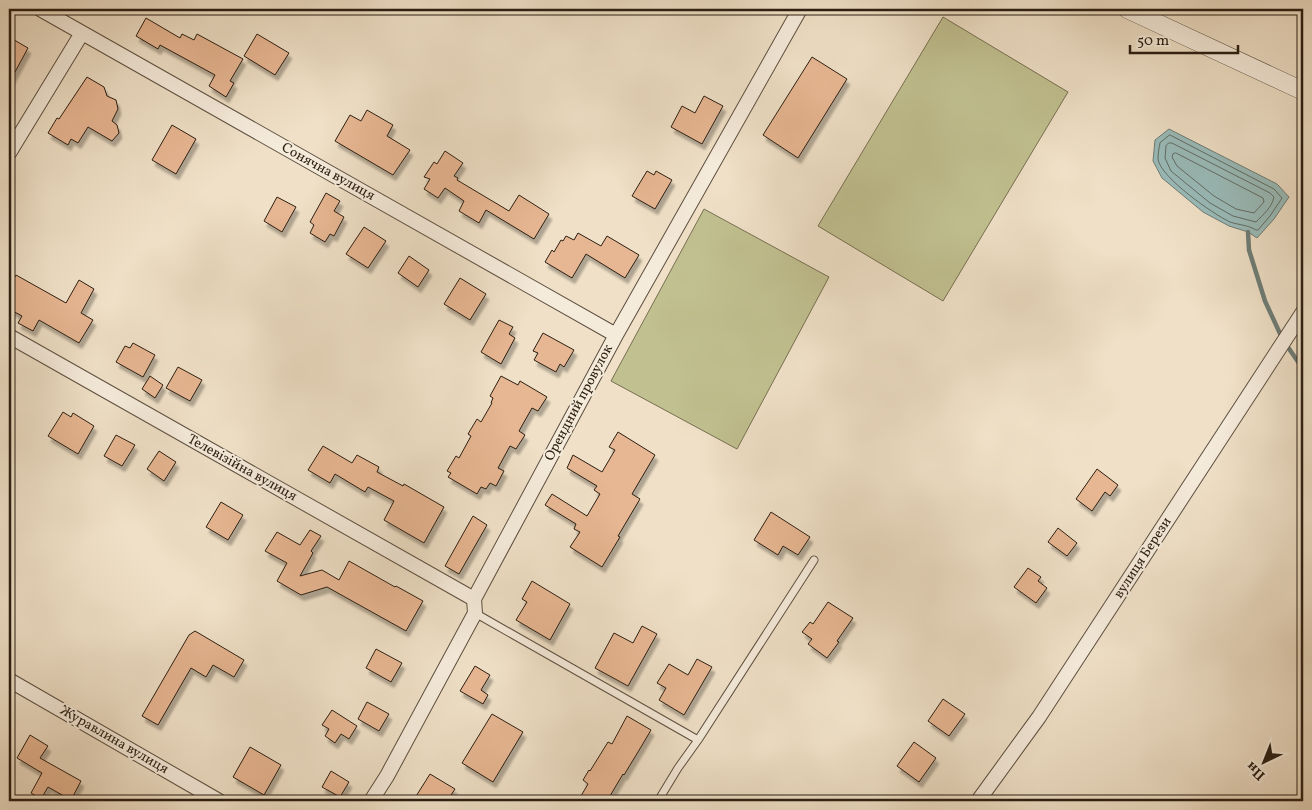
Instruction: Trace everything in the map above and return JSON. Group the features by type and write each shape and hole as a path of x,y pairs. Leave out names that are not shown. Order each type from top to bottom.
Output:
{"street":[{"name":"Сонячна вулиця","path":"40,9 616,335"},
{"name":"Орендний провулок","path":"371,801 387,776 616,335 800,9"},
{"path":"1127,9 1303,91"},
{"path":"9,152 82,33"},
{"name":"вулиця Берези","path":"978,801 1039,717 1303,312"},
{"name":"Телевізійна вулиця","path":"9,336 475,606"},
{"name":"Журавлина вулиця","path":"9,680 219,801"}],"lane":[{"path":"658,801 814,560"},
{"path":"475,606 698,740"}],"shaded area":[{"path":"943,17 1068,92 943,301 818,226"},
{"path":"704,209 829,277 737,449 611,381"}],"water":[{"path":"1169,129 1277,184 1289,197 1274,219 1257,238 1248,232 1229,226 1203,212 1162,178 1153,161 1155,140"}],"building":[{"path":"146,18 180,38 182,34 194,40 197,34 243,59 230,81 234,83 226,97 209,86 215,75 160,45 158,49 136,36"},
{"path":"257,34 289,53 275,75 244,56"},
{"path":"9,37 28,48 9,83"},
{"path":"812,57 847,79 798,158 763,135"},
{"path":"87,77 104,87 107,96 116,100 118,109 112,121 117,125 119,133 112,141 88,127 78,143 71,139 68,145 48,133"},
{"path":"704,96 723,106 702,144 671,127 682,106 695,113"},
{"path":"367,110 393,125 387,136 410,150 393,175 335,141 350,115 361,121"},
{"path":"172,125 196,139 176,174 152,160"},
{"path":"445,151 463,163 454,176 458,178 457,180 509,211 519,195 549,214 534,239 486,210 479,223 459,211 464,201 445,188 438,198 424,189 430,179 424,177 434,162 437,164"},
{"path":"647,171 654,175 656,171 672,180 655,209 632,196"},
{"path":"326,193 340,201 334,211 344,217 334,236 330,234 325,242 310,233 314,225 310,222"},
{"path":"277,197 296,207 282,232 264,221"},
{"path":"364,227 386,241 368,268 346,254"},
{"path":"578,233 601,246 607,236 639,255 625,278 586,254 572,278 545,262 561,240 563,241 566,236 574,240"},
{"path":"409,256 429,270 418,287 398,273"},
{"path":"16,275 66,303 79,280 94,289 81,313 93,320 79,343 39,320 33,331 18,323 22,316 9,309 9,288"},
{"path":"460,278 486,294 470,320 444,304"},
{"path":"499,320 513,327 509,334 515,338 501,364 481,352"},
{"path":"543,333 574,350 564,367 560,364 556,372 534,360 538,353 533,351"},
{"path":"133,343 155,355 143,377 116,362 125,346 130,348"},
{"path":"178,367 202,380 190,401 166,388"},
{"path":"150,376 163,385 155,398 142,389"},
{"path":"501,376 518,385 520,381 547,397 538,411 532,408 519,431 525,435 516,449 510,446 498,468 504,471 496,486 490,483 486,489 481,487 477,494 448,477 451,473 447,471 456,456 459,458 471,436 468,434 477,419 481,422 492,403 493,398 490,396"},
{"path":"63,412 71,417 73,413 94,426 78,454 48,436"},
{"path":"618,432 655,455 632,494 640,499 602,567 570,547 580,532 574,529 576,524 545,505 552,494 587,516 600,494 594,490 597,486 567,468 573,455 602,472 615,450 609,447"},
{"path":"116,435 135,445 122,466 104,456"},
{"path":"323,446 352,463 357,455 379,467 377,472 403,486 404,484 444,507 424,543 384,520 394,501 368,487 365,492 335,474 330,483 308,470"},
{"path":"159,451 176,462 164,481 147,469"},
{"path":"1097,469 1118,485 1110,496 1105,492 1092,511 1076,499"},
{"path":"221,502 243,515 228,540 206,527"},
{"path":"771,512 810,537 798,555 783,546 778,555 754,540"},
{"path":"473,516 487,525 459,574 445,566"},
{"path":"1058,528 1077,543 1067,556 1048,542"},
{"path":"310,530 321,536 311,551 313,553 300,576 322,570 339,580 349,561 423,601 406,631 327,587 301,595 277,581 287,563 265,551 277,532 300,545"},
{"path":"1028,568 1041,577 1038,581 1047,588 1036,603 1014,587"},
{"path":"532,581 570,604 550,640 516,620 527,602 522,599"},
{"path":"828,602 853,618 827,658 808,644 812,639 802,632 810,622 813,624"},
{"path":"642,626 657,634 628,686 595,668 614,633 633,643"},
{"path":"195,631 244,660 234,677 213,665 206,677 191,668 158,725 142,716 189,635"},
{"path":"376,649 402,663 391,682 366,668"},
{"path":"697,659 712,667 684,715 659,700 666,688 657,683 669,664 688,675"},
{"path":"475,666 490,675 481,690 488,695 483,704 460,691"},
{"path":"943,699 965,714 949,736 928,721"},
{"path":"367,702 389,714 379,731 358,719"},
{"path":"332,710 357,726 349,739 341,734 335,743 325,736 329,729 322,725"},
{"path":"492,714 523,732 493,782 462,763"},
{"path":"627,716 651,730 607,801 578,801 588,784 583,780 608,742 612,744"},
{"path":"30,735 48,746 40,758 81,781 71,800 48,787 41,799 31,793 42,773 17,758"},
{"path":"914,742 936,758 919,782 897,766"},
{"path":"250,747 281,765 264,795 233,777"},
{"path":"331,771 349,782 340,797 322,787"},
{"path":"430,774 455,789 447,801 413,801"}],"waterway":[{"path":"1248,232 1249,250 1265,301 1283,340 1303,369"}]}
